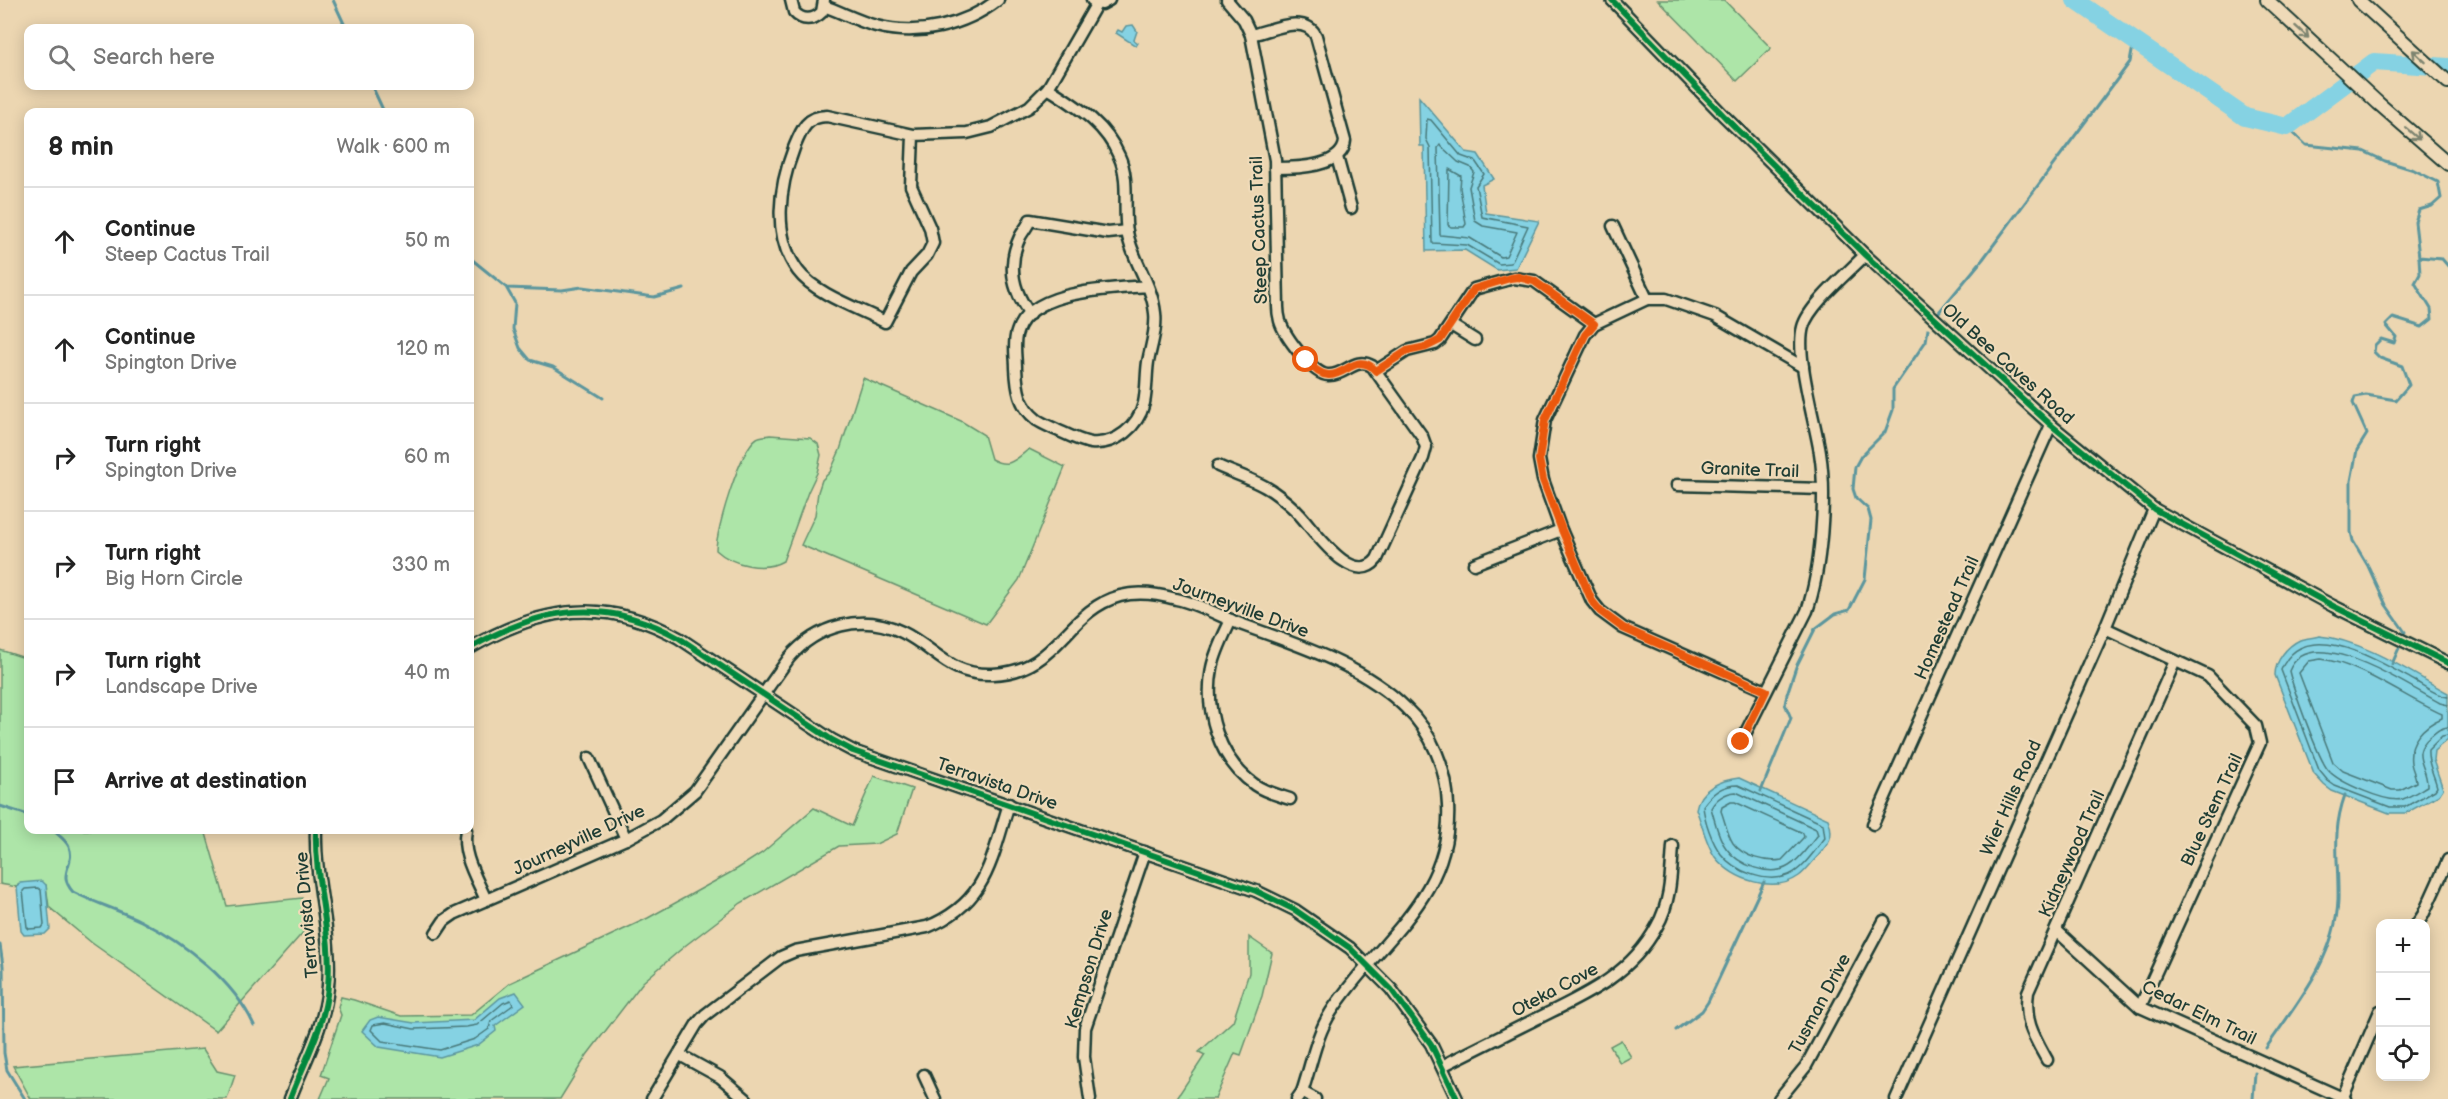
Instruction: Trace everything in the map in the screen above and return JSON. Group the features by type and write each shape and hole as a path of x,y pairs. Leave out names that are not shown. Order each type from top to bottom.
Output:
{"main road":[{"path":"2266,0 2448,164"},
{"path":"2358,0 2448,82"}],"street":[{"path":"791,0 794,12 802,18 813,18 822,12 824,3 875,26 917,30 957,22 982,11 998,0"},
{"path":"913,135 911,186 930,228 933,243 927,255 911,272 885,322 808,282 788,253 781,213 783,177 804,126 813,118 827,116 913,135 968,133 991,127 1029,107 1048,88 1094,2 1102,3 1109,0"},
{"name":"Steep Cactus Trail","path":"1227,0 1244,20 1251,36 1275,168 1278,307 1281,323 1318,372 1328,375 1337,374 1354,364 1363,363 1370,365 1376,371"},
{"name":"Old Bee Caves Road","path":"1612,0 1725,117 1865,255 2051,425 2154,509 2332,606 2448,663"},
{"path":"1251,36 1294,24 1305,24 1313,30 1345,141 1343,149 1336,157 1301,168 1275,168"},
{"path":"1048,88 1098,124 1119,155 1124,171 1127,231 1133,254 1147,286 1152,298 1156,324 1147,369 1144,403 1127,431 1112,440 1091,443 1078,440 1038,421 1023,406 1017,388 1015,341 1020,324 1042,305 1077,292 1147,286"},
{"path":"1336,157 1351,208"},
{"path":"1030,314 1022,303 1012,280 1015,252 1030,220 1108,233 1127,231"},
{"path":"1613,226 1647,299"},
{"path":"1741,742 1807,611 1813,594 1820,541 1822,489 1820,453 1803,367 1802,334 1806,319 1814,308 1865,255"},
{"path":"1218,465 1272,491 1301,516 1314,534 1348,564 1359,567 1370,566 1377,559 1387,540 1426,447 1422,436 1376,371 1407,351 1435,344 1450,326 1474,289 1518,277 1539,285 1594,324"},
{"path":"1766,691 1675,653 1610,621 1592,601 1562,530 1543,480 1539,450 1545,420 1585,335 1594,324 1647,299 1665,299 1715,316 1803,367"},
{"path":"1450,326 1475,340"},
{"name":"Homestead Trail","path":"1873,824 2051,425"},
{"name":"Granite Trail","path":"1677,484 1822,489"},
{"name":"Wier Hills Road","path":"1896,1099 2105,628 2154,509"},
{"path":"1474,564 1562,530"},
{"name":"Journeyville Drive","path":"436,933 444,921 486,900 626,839 661,820 695,790 798,648 820,633 846,624 859,623 888,627 913,639 957,668 981,674 996,674 1016,670 1045,656 1083,617 1108,600 1122,596 1154,594 1180,599 1329,659 1380,686 1412,713 1433,746 1448,794 1448,822 1443,856 1438,871 1419,904 1338,1003 1326,1022 1299,1095"},
{"name":"Terravista Drive","path":"474,646 515,624 563,612 607,612 659,627 832,740 853,751 1145,852 1272,899 1322,927 1369,965 1391,989 1419,1026 1442,1066 1457,1099"},
{"path":"1231,620 1212,665 1209,685 1214,727 1227,754 1246,777 1268,792 1290,799"},
{"name":"Blue Stem Trail","path":"2105,628 2208,676 2256,726 2260,743 2140,1007"},
{"name":"Kidneywood Trail","path":"2047,1060 2030,1029 2025,1010 2028,992 2175,661"},
{"path":"589,758 626,839"},
{"path":"652,1099 705,1014 781,957 795,951 927,927 960,909 972,898 987,872 1009,804"},
{"name":"Terravista Drive","path":"290,1099 320,1024 328,986 328,954 316,834"},
{"path":"466,834 467,855 486,900"},
{"name":"Oteka Cove","path":"1442,1066 1593,991 1622,971 1649,940 1663,913 1671,883 1673,846"},
{"name":"Kempson Drive","path":"1090,1099 1084,1057 1085,1028 1145,852"},
{"path":"2420,919 2448,861"},
{"name":"Tusman Drive","path":"1779,1099 1806,1066 1884,921"},
{"name":"Cedar Elm Trail","path":"2057,931 2140,1007 2343,1099"},
{"path":"2343,1099 2376,1021"},
{"path":"680,1055 720,1077 746,1099"},
{"path":"924,1075 935,1099"},
{"path":"1299,1095 1315,1099"}],"green space":[{"path":"1658,0 1724,0 1771,48 1737,81"},
{"path":"863,378 961,421 984,435 991,459 997,462 1011,462 1029,449 1065,467 1019,580 986,624 801,545 815,515 822,480 830,472 840,450"},
{"path":"770,435 810,438 818,444 821,455 817,473 783,561 767,566 748,565 731,560 716,550 717,540 724,509 743,457 757,438"},
{"path":"0,650 24,658 24,834 206,834 227,906 302,898 306,929 216,1031 92,943 49,907 46,885 18,885 17,887 0,884"},
{"path":"874,776 912,789 897,834 876,844 839,846 741,903 686,945 643,982 587,1055 560,1099 320,1099 329,1078 321,1075 341,1015 338,1007 341,997 401,1016 471,1015 510,983 648,918 737,869 762,853 814,808 852,826"},
{"path":"1249,937 1272,953 1262,996 1241,1055 1235,1053 1215,1099 1176,1099 1205,1055 1199,1052 1233,1021 1249,973"},
{"path":"1621,1040 1631,1057 1620,1063 1610,1046"},
{"path":"203,1049 217,1071 235,1075 227,1099 31,1099 13,1066"}],"water":[{"path":"1133,25 1137,31 1134,40 1138,43 1136,46 1116,33 1118,30 1122,32 1126,26"},
{"path":"1419,97 1466,152 1478,154 1494,179 1482,185 1486,213 1539,221 1516,268 1497,270 1465,250 1426,251 1424,146 1420,146"},
{"path":"2319,636 2369,650 2448,693 2448,739 2434,751 2433,760 2443,789 2439,795 2406,813 2389,813 2332,791 2314,774 2275,675 2279,659 2291,646 2300,640"},
{"path":"1739,778 1828,819 1831,835 1828,843 1799,876 1778,884 1754,882 1732,872 1715,857 1696,809 1698,802 1706,791 1718,783"},
{"path":"42,881 46,885 50,929 45,934 24,935 21,931 17,887 20,883"},
{"path":"516,992 525,1004 495,1026 496,1031 478,1045 440,1057 379,1047 362,1031 370,1020 378,1017 414,1023 474,1020 500,998"}],"waterway":[{"path":"333,0 344,24"},
{"path":"2075,0 2245,117 2287,127 2374,62 2448,67"},
{"path":"1939,312 1983,259 2130,62 2134,41"},
{"path":"374,90 382,108"},
{"path":"2287,127 2306,145 2363,151 2414,170 2438,182 2441,198 2432,206 2419,210 2415,222 2419,257 2442,259 2448,266"},
{"path":"2405,632 2386,605 2368,566 2353,541 2351,481 2357,450 2367,434 2353,403 2355,397 2366,395 2396,400 2409,385 2402,366 2380,358 2374,352 2375,345 2381,339 2394,343 2396,337 2386,325 2393,318 2422,327 2432,319 2431,309 2415,283 2420,274 2419,257"},
{"path":"474,261 507,288 562,290 582,287 654,297 684,289"},
{"path":"507,289 515,303 513,329 520,348 530,360 553,367 603,398"},
{"path":"1761,791 1791,718 1785,704 1796,667 1815,629 1835,614 1849,610 1865,579 1871,520 1868,509 1856,498 1853,489 1855,467 1861,456 1885,432 1893,410 1893,389 1926,341 1928,329"},
{"path":"2392,664 2399,648"},
{"path":"2266,1048 2313,978 2330,941 2336,921 2338,900 2338,822 2345,795"},
{"path":"0,806 24,814"},
{"path":"57,834 69,847 70,859 66,879 73,892 141,921 191,952 221,978 234,993 254,1025"},
{"path":"1676,1030 1702,1011 1708,1002 1764,882"},
{"path":"0,945 3,966 4,1053 7,1070 25,1099"},
{"path":"2253,1099 2255,1073"}],"cycle path":[{"path":"1612,0 1725,117 1865,255 2051,425 2154,509 2333,606 2448,663"},
{"path":"474,646 522,623 548,616 573,612 599,612 625,616 652,625 679,638 832,740 853,751 1256,891 1295,910 1350,948 1391,989 1431,1044 1457,1099"},
{"path":"290,1099 318,1030 328,986 328,947 316,834"}],"route":[{"path":"1306,360 1315,371 1328,375 1340,373 1357,363 1367,363 1376,371 1407,351 1426,347 1440,340 1474,289 1518,277 1534,281 1594,324 1585,335 1545,420 1539,450 1543,480 1592,601 1610,621 1675,653 1766,691 1741,742"}]}
